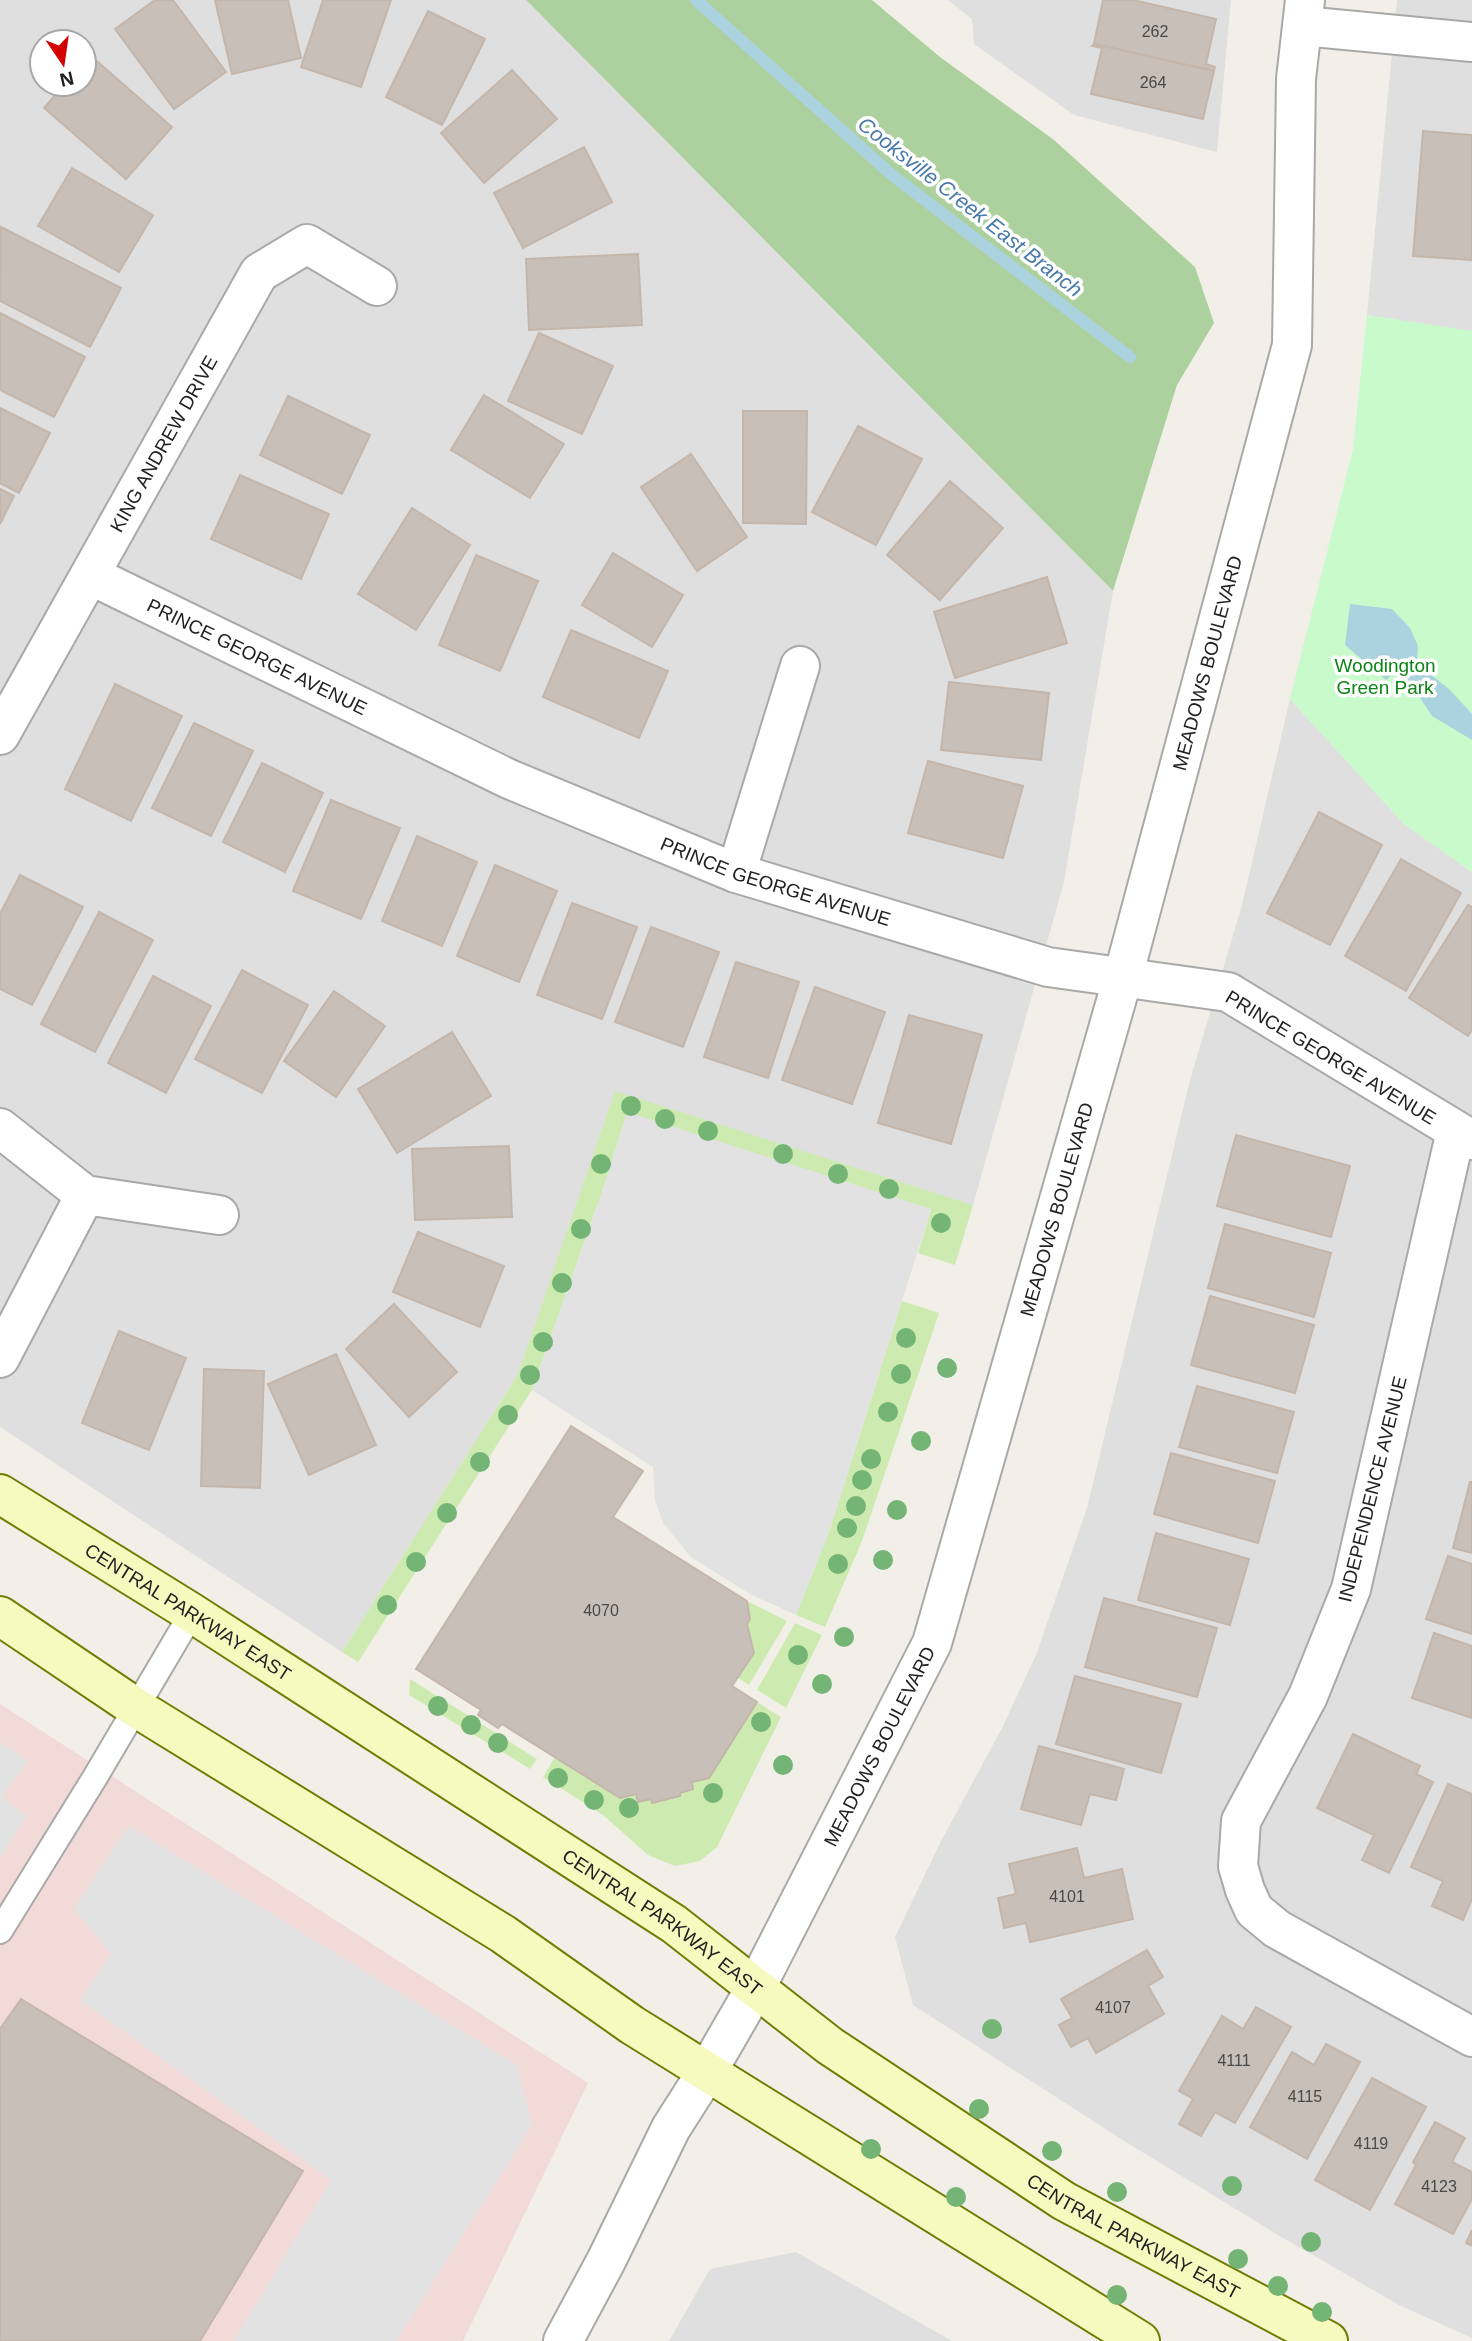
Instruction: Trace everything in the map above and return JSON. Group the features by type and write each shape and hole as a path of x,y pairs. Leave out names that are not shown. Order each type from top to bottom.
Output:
{"street":[{"path":"1304,13 1472,42"},
{"name":"MEADOWS BOULEVARD","path":"563,2341 606,2261 671,2128 756,1987 932,1643 1123,977 1292,345 1296,79 1304,13"},
{"name":"KING ANDREW DRIVE","path":"0,735 259,273 307,244 377,286"},
{"name":"PRINCE GEORGE AVENUE","path":"90,575 509,779 736,873 1048,967 1228,992 1464,1135"},
{"path":"736,873 800,666"},
{"path":"0,1128 85,1195 219,1215"},
{"name":"INDEPENDENCE AVENUE","path":"1464,1135 1351,1588 1308,1696 1241,1821 1238,1866 1254,1910 1277,1929 1472,2038"},
{"path":"0,1358 85,1195"},
{"name":"CENTRAL PARKWAY EAST","path":"0,1494 192,1612 674,1924 830,2046 1064,2201 1328,2341"},
{"path":"0,1616 135,1707 503,1934 632,2025 1140,2341"}],"lane":[{"path":"0,1931 192,1612"}],"shaded area":[{"path":"0,0 526,0 1113,591 1064,882 973,1205 615,1092 518,1374 342,1652 0,1427"},
{"path":"948,0 1231,0 1217,152 1074,115 974,44 972,19"},
{"path":"1397,0 1472,0 1472,332 1367,315"},
{"path":"1290,699 1404,824 1472,872 1472,2338 1399,2305 1278,2235 1121,2139 913,2005 895,1937 940,1843 1002,1728 1036,1655 1087,1508 1190,1080 1242,905"},
{"path":"627,1112 931,1209 830,1529 796,1615 750,1594 691,1557 663,1523 655,1500 653,1467 532,1390 602,1192"},
{"path":"0,1704 588,2083 463,2341 0,2341"},
{"path":"0,1742 28,1761 2,1796 26,1816 0,1858"},
{"path":"129,1826 517,2065 532,2125 396,2341 234,2341 331,2180 80,2000 111,1954 74,1909"},
{"path":"796,2252 952,2341 669,2341 710,2269"}],"green space":[{"path":"526,0 872,0 940,57 1054,140 1195,267 1214,323 1177,385 1113,591"},
{"name":"Woodington Green Park","path":"1367,315 1472,331 1472,872 1404,824 1290,699 1353,449"},
{"path":"615,1091 973,1205 955,1265 918,1253 931,1209 627,1113 532,1390 358,1662 342,1652 518,1374"},
{"path":"902,1301 939,1313 862,1541 825,1627 796,1615 830,1529"},
{"path":"747,1601 787,1621 749,1685 738,1678 754,1653 747,1624 750,1619"},
{"path":"795,1623 822,1635 786,1708 757,1690"},
{"path":"410,1679 537,1759 530,1769 409,1695"},
{"path":"757,1702 781,1717 717,1847 700,1861 675,1866 648,1855 603,1815 543,1777 555,1757 620,1798 636,1794 638,1802 651,1799 652,1803 679,1796 680,1793 693,1789 692,1782 709,1778"}],"water":[{"path":"1350,604 1392,609 1410,628 1418,646 1417,664 1449,689 1472,714 1472,740 1432,716 1400,668 1386,680 1345,645"}],"building":[{"path":"155,0 173,0 226,72 174,109 115,29"},
{"path":"215,0 288,0 301,58 232,74"},
{"path":"323,0 391,0 361,87 301,67"},
{"path":"1103,0 1133,0 1216,19 1206,64 1215,67 1214,71 1094,44"},
{"path":"428,11 485,39 442,125 386,97"},
{"path":"1094,44 1214,71 1203,119 1091,94 1102,48 1092,46"},
{"path":"98,62 172,127 126,179 44,108 53,98 98,98"},
{"path":"512,70 557,119 484,183 441,133"},
{"path":"1423,131 1472,135 1472,260 1413,256"},
{"path":"584,147 612,202 523,248 494,193"},
{"path":"72,168 153,215 119,272 38,226"},
{"path":"1,227 121,288 90,347 0,301"},
{"path":"638,254 642,325 529,330 526,259"},
{"path":"0,313 85,357 54,417 0,390"},
{"path":"539,333 613,366 582,434 508,401"},
{"path":"484,395 564,444 530,498 451,450"},
{"path":"288,396 370,435 342,494 260,455"},
{"path":"0,408 50,433 19,493 0,483"},
{"path":"743,411 807,411 806,524 743,523"},
{"path":"858,426 922,459 876,545 812,512"},
{"path":"691,454 747,537 697,571 641,487"},
{"path":"240,475 329,514 301,579 211,539"},
{"path":"950,481 1003,528 940,600 887,555"},
{"path":"0,489 14,496 0,524"},
{"path":"412,508 470,545 416,630 358,594"},
{"path":"613,553 683,595 652,647 582,605"},
{"path":"476,555 538,581 500,671 439,645"},
{"path":"1047,577 1067,643 955,678 934,612"},
{"path":"571,630 668,671 639,738 543,697"},
{"path":"949,682 1049,693 1041,760 941,750"},
{"path":"115,684 182,716 131,821 65,789"},
{"path":"194,723 253,751 211,836 152,808"},
{"path":"928,761 1023,786 1003,858 908,833"},
{"path":"262,763 323,793 285,872 223,842"},
{"path":"331,800 400,828 361,919 293,891"},
{"path":"1319,812 1382,845 1330,945 1267,913"},
{"path":"417,836 477,862 442,946 382,921"},
{"path":"1401,859 1461,893 1406,991 1345,956"},
{"path":"495,865 557,891 519,982 457,956"},
{"path":"20,875 83,907 32,1005 0,989 0,914"},
{"path":"572,903 637,927 602,1019 537,995"},
{"path":"1468,905 1472,907 1472,1030 1468,1036 1409,998"},
{"path":"99,912 153,940 95,1052 41,1024"},
{"path":"651,927 719,952 683,1047 615,1022"},
{"path":"736,962 799,982 768,1078 704,1057"},
{"path":"242,970 308,1005 262,1093 195,1059"},
{"path":"153,976 211,1006 166,1093 108,1063"},
{"path":"815,987 885,1012 852,1104 782,1080"},
{"path":"334,991 385,1026 336,1097 284,1061"},
{"path":"909,1015 982,1035 951,1144 878,1123"},
{"path":"452,1032 491,1096 397,1153 358,1089"},
{"path":"1236,1135 1350,1166 1331,1237 1217,1206"},
{"path":"509,1146 512,1217 415,1220 412,1149"},
{"path":"1225,1224 1331,1253 1314,1317 1208,1288"},
{"path":"418,1232 504,1266 480,1327 393,1292"},
{"path":"1210,1296 1314,1325 1295,1393 1191,1365"},
{"path":"394,1304 457,1372 409,1417 346,1349"},
{"path":"119,1331 186,1358 149,1450 82,1423"},
{"path":"336,1354 376,1445 309,1475 268,1384"},
{"path":"204,1369 264,1371 260,1488 201,1486"},
{"path":"1197,1386 1294,1412 1277,1473 1179,1447"},
{"path":"571,1426 643,1471 613,1517 747,1601 750,1619 747,1624 754,1653 732,1686 757,1702 709,1778 692,1782 693,1789 680,1793 680,1796 652,1803 651,1799 638,1802 636,1794 620,1798 502,1724 498,1728 478,1715 481,1710 416,1669"},
{"path":"1171,1453 1275,1481 1258,1543 1154,1514"},
{"path":"1472,1482 1472,1553 1453,1548"},
{"path":"1156,1533 1249,1559 1230,1625 1138,1600"},
{"path":"1448,1556 1472,1564 1472,1634 1426,1619"},
{"path":"1104,1598 1217,1628 1197,1697 1085,1667"},
{"path":"1434,1633 1472,1646 1472,1718 1412,1698"},
{"path":"1075,1676 1181,1704 1161,1773 1056,1744"},
{"path":"1353,1734 1420,1766 1416,1774 1433,1782 1389,1873 1362,1860 1374,1835 1317,1808"},
{"path":"1039,1746 1124,1769 1116,1800 1090,1794 1081,1825 1021,1809"},
{"path":"1448,1784 1472,1794 1472,1899 1463,1920 1432,1906 1443,1881 1411,1867"},
{"path":"1077,1848 1084,1878 1122,1869 1133,1919 1030,1942 1026,1923 1004,1928 998,1898 1016,1894 1009,1864"},
{"path":"1147,1950 1163,1977 1148,1986 1164,2014 1096,2053 1088,2038 1071,2047 1059,2025 1072,2018 1061,1999"},
{"path":"21,1999 303,2171 200,2341 0,2341 0,2029"},
{"path":"1256,2007 1291,2027 1235,2123 1215,2112 1201,2136 1179,2124 1193,2099 1179,2091 1222,2016 1243,2029"},
{"path":"1326,2044 1360,2062 1307,2159 1250,2127 1292,2052 1314,2065"},
{"path":"1372,2078 1426,2107 1370,2210 1315,2180"},
{"path":"1435,2122 1465,2138 1452,2162 1472,2172 1472,2199 1453,2234 1395,2204 1416,2165 1413,2162"},
{"path":"1472,2230 1472,2246 1466,2243"}],"waterway":[{"name":"Cooksville Creek East Branch","path":"696,0 892,175 1130,357"}]}
